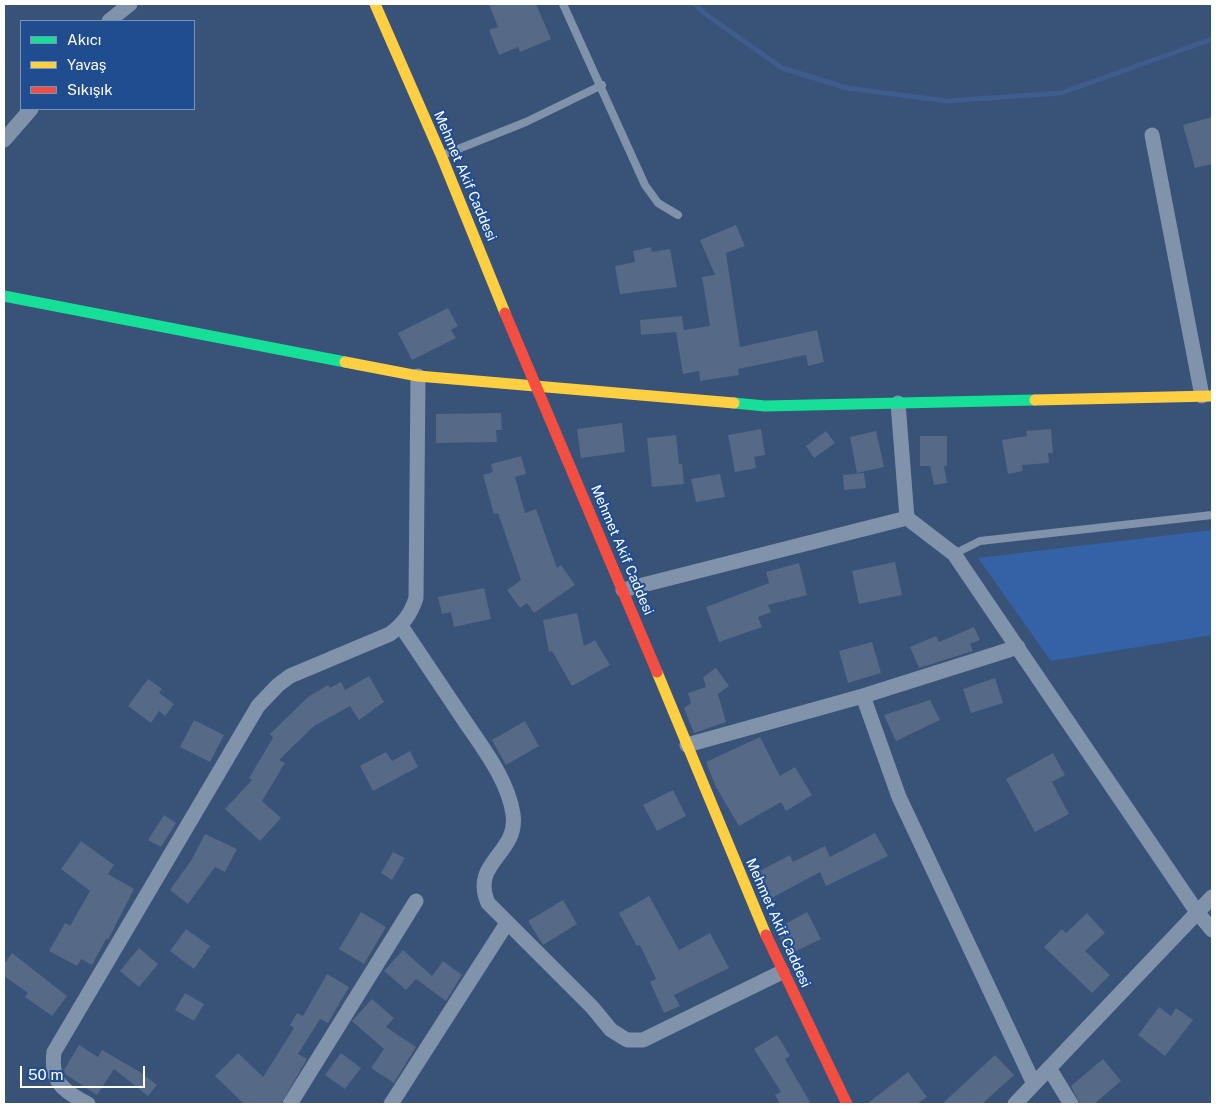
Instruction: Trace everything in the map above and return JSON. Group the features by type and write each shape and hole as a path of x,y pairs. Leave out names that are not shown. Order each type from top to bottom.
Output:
{"street":[{"path":"110,20 130,4"},
{"name":"Mehmet Akif Caddesi","path":"375,4 441,155 535,385 623,590 756,915 847,1104"},
{"path":"4,140 29,110"},
{"path":"4,296 418,376 766,406 1207,396 1152,135"},
{"path":"88,1104 69,1094 60,1085 54,1075 54,1052 258,706 278,685 290,676 390,634 401,626 408,617 416,598 418,376"},
{"path":"898,403 907,518 954,554 1197,912 1212,930"},
{"path":"623,590 907,518"},
{"path":"401,626 484,750 510,803 513,815 512,836 488,868 483,885 488,903 592,1007 611,1030 627,1040 635,1041 651,1036 782,972"},
{"path":"687,745 863,696 1018,647"},
{"path":"863,696 899,797 1034,1084"},
{"path":"1015,1104 1212,897"},
{"path":"290,1104 416,901"},
{"path":"391,1104 507,923"},
{"path":"1048,1068 1071,1104"}],"lane":[{"path":"563,4 602,85 651,195 663,207 678,216"},
{"path":"441,155 526,122 602,85"},
{"path":"954,554 980,541 1212,515"}],"shaded area":[{"path":"1212,530 1212,635 1051,661 978,558"}],"building":[{"path":"489,4 536,4 551,39 520,52 518,47 499,55 489,30 498,27"},
{"path":"1212,117 1212,164 1195,168 1183,125"},
{"path":"736,225 745,246 726,253 740,347 817,330 824,362 808,366 806,355 738,369 739,375 700,381 699,371 683,374 676,332 641,335 640,320 682,316 684,330 710,326 702,277 715,275 700,240"},
{"path":"651,247 652,252 670,249 677,287 620,294 615,266 635,262 633,251"},
{"path":"448,308 458,326 451,330 456,338 412,360 398,333"},
{"path":"501,413 502,430 496,430 497,442 436,443 436,414"},
{"path":"622,423 625,452 581,458 577,429"},
{"path":"761,429 765,455 754,457 756,468 735,472 728,435"},
{"path":"1051,429 1053,453 1048,453 1049,463 1022,465 1023,471 1008,474 1002,440 1027,436 1026,431"},
{"path":"826,431 835,443 814,458 806,446"},
{"path":"876,431 884,467 857,473 850,437"},
{"path":"676,435 679,464 682,464 684,484 652,487 647,438"},
{"path":"920,436 947,436 947,466 944,466 947,483 934,485 930,466 920,466"},
{"path":"521,456 526,474 515,477 525,513 536,509 557,568 561,565 575,585 534,613 527,603 520,608 507,590 521,580 498,513 494,514 483,475 493,472 491,464"},
{"path":"864,473 866,488 844,490 843,475"},
{"path":"720,474 725,497 696,502 691,479"},
{"path":"895,562 902,595 859,604 852,571"},
{"path":"799,563 807,595 768,605 771,612 758,617 762,627 719,642 706,607 769,583 766,572"},
{"path":"484,588 491,619 454,627 451,612 442,614 438,597"},
{"path":"577,613 584,646 595,640 610,665 572,686 552,651 549,652 543,620"},
{"path":"974,627 980,640 970,644 973,651 919,668 910,647 936,636 939,642"},
{"path":"872,642 881,673 848,683 839,651"},
{"path":"716,668 729,686 718,694 726,722 694,733 684,708 691,703 688,693 706,687 703,677"},
{"path":"369,676 384,702 359,720 350,706 314,726 279,760 285,763 262,801 281,818 260,841 225,809 252,780 249,778 273,738 270,734 308,697 328,685 330,688 341,682 345,690"},
{"path":"995,678 1003,703 971,713 963,689"},
{"path":"148,679 162,689 159,693 174,704 165,716 159,711 151,723 128,706"},
{"path":"930,700 940,720 896,741 884,715"},
{"path":"194,720 224,735 210,762 180,747"},
{"path":"525,721 539,746 506,765 492,740"},
{"path":"760,737 780,776 795,767 812,795 786,811 781,802 739,826 716,787 706,762"},
{"path":"410,751 418,767 373,791 360,766 386,752 392,761"},
{"path":"1053,753 1065,775 1052,782 1069,814 1035,832 1006,779"},
{"path":"673,790 686,816 657,831 643,805"},
{"path":"164,815 176,823 161,847 148,840"},
{"path":"875,833 888,856 826,886 820,872 768,900 754,874 790,855 793,862 825,846 830,857"},
{"path":"205,834 237,849 225,872 215,867 188,904 170,890 192,859"},
{"path":"81,841 114,865 108,874 134,889 108,940 106,939 92,965 81,959 77,966 49,951 65,923 70,926 90,891 61,869"},
{"path":"393,852 405,858 392,880 381,873"},
{"path":"649,896 679,950 710,933 729,968 674,995 680,1006 664,1013 650,982 656,979 640,945 637,946 619,913"},
{"path":"563,900 577,924 543,945 528,921"},
{"path":"361,912 386,927 364,964 339,949"},
{"path":"807,912 821,939 788,955 776,929"},
{"path":"1087,913 1105,933 1085,951 1110,975 1092,993 1044,947 1062,929 1066,933"},
{"path":"186,929 210,946 194,969 170,951"},
{"path":"139,948 158,964 139,987 120,971"},
{"path":"403,950 432,976 443,961 462,975 446,1001 416,979 406,990 384,971"},
{"path":"12,953 67,996 52,1016 25,997 28,993 4,976 4,964"},
{"path":"327,974 349,987 328,1023 320,1019 298,1054 307,1059 281,1104 244,1104 215,1076 238,1053 263,1077 294,1028 290,1025 297,1013 303,1016"},
{"path":"185,993 204,1004 194,1021 175,1010"},
{"path":"372,999 394,1018 386,1027 416,1047 394,1083 371,1068 384,1049 352,1021"},
{"path":"1159,1007 1171,1016 1176,1008 1193,1020 1165,1056 1138,1035"},
{"path":"777,1035 790,1056 785,1059 811,1104 780,1104 775,1095 781,1092 754,1049"},
{"path":"79,1045 98,1057 102,1050 140,1072 157,1085 148,1096 114,1069 97,1095 65,1074 64,1070"},
{"path":"341,1053 361,1068 345,1089 325,1075"},
{"path":"995,1055 1014,1075 982,1104 942,1104"},
{"path":"1103,1059 1121,1081 1094,1104 1080,1104 1071,1086"},
{"path":"908,1072 927,1097 917,1104 867,1104"}],"waterway":[{"path":"695,4 704,13 782,68 847,88 947,101 1061,93 1212,39"}],"traffic: fast":[{"path":"4,296 345,362"},
{"path":"734,403 765,406 1035,400"}],"traffic: slow":[{"path":"375,4 441,155 505,313"},
{"path":"345,362 418,376 734,403"},
{"path":"1035,400 1212,396"},
{"path":"657,672 766,935"}],"traffic: jam":[{"path":"505,313 657,672"},
{"path":"766,935 847,1104"}]}
